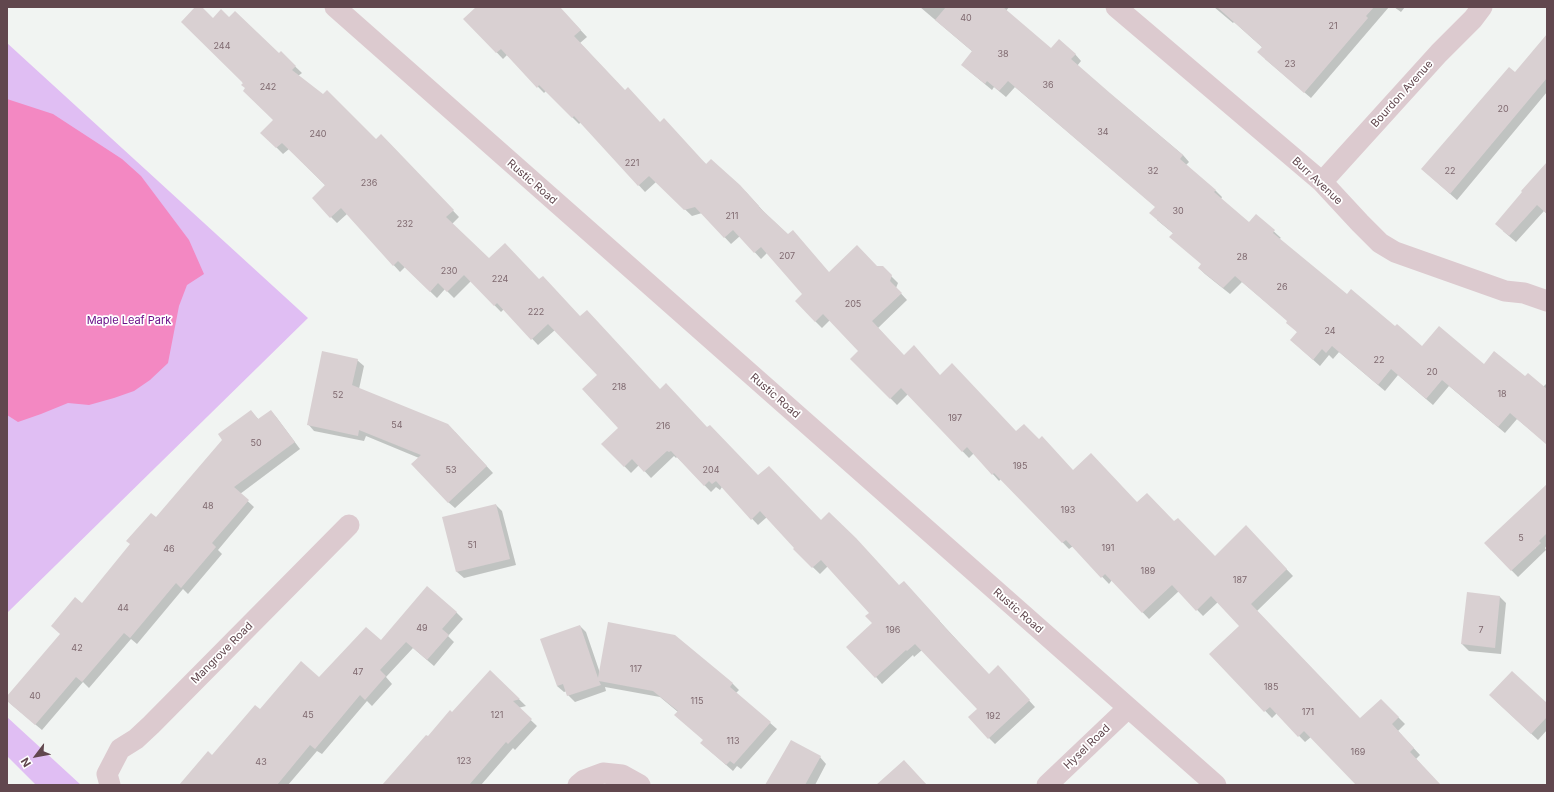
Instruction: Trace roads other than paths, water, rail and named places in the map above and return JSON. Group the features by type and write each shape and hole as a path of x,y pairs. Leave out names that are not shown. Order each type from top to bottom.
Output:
{"street":[{"name":"Rustic Road","path":"335,7 1216,785"},
{"name":"Burr Avenue","path":"1116,7 1322,182 1380,243 1395,252 1505,291 1524,293 1547,301"},
{"name":"Bourdon Avenue","path":"1322,182 1439,53 1473,19 1482,7"},
{"name":"Mangrove Road","path":"110,785 108,774 120,749 136,739 151,726 349,525"},
{"name":"Hysel Road","path":"1047,785 1128,708"},
{"path":"578,785 584,780 603,773 622,775 640,785"}],"park label":[{"name":"Maple Leaf Park","path":"129,321"}]}
